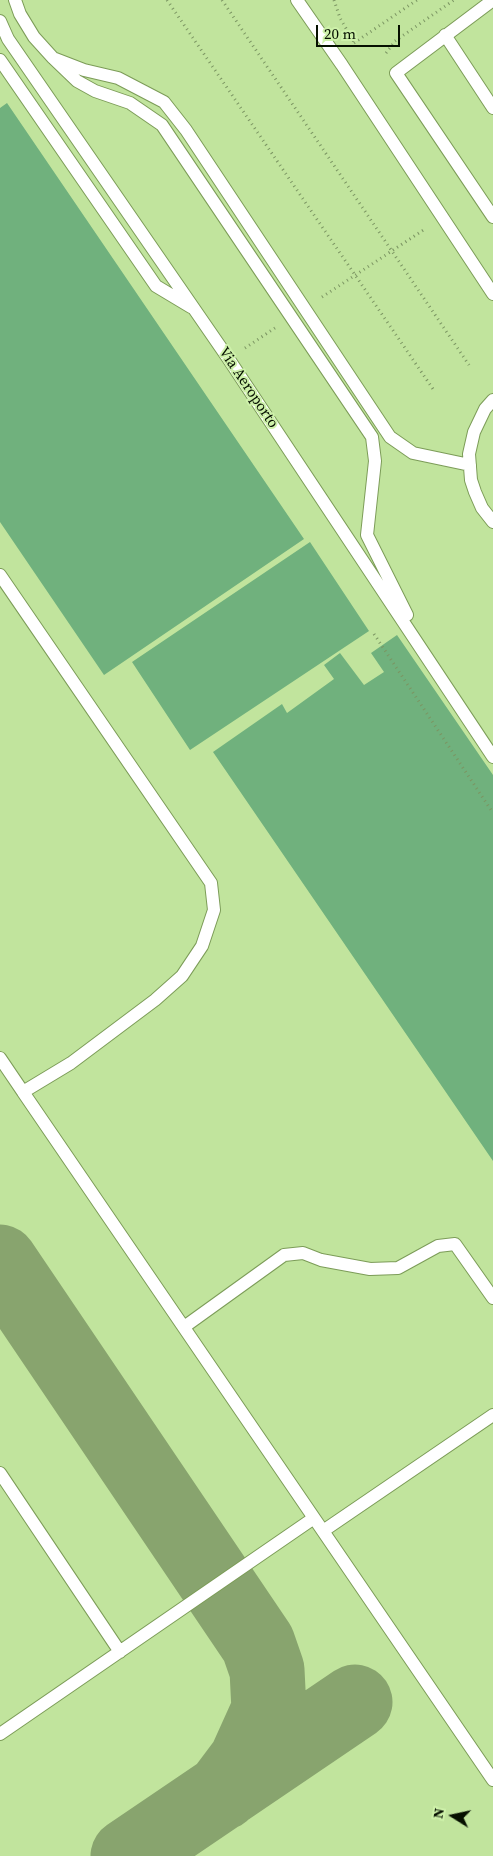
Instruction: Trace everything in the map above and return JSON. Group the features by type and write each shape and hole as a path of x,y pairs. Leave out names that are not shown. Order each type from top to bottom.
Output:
{"lane":[{"path":"16,0 20,14 34,37 77,81 95,91 130,103 162,125 372,437 375,461 368,535 430,662"},
{"path":"297,0 443,216 493,294"},
{"path":"493,0 396,73 493,217"},
{"name":"Via Aeroporto","path":"0,21 13,46 228,358 493,757"},
{"path":"445,35 493,108"},
{"path":"53,58 84,70 118,78 164,102 186,130 390,437 413,452 470,465"},
{"path":"0,60 156,286 194,309"},
{"path":"493,400 485,409 474,432 469,454 471,480 475,492 482,508 493,522"},
{"path":"0,575 211,883 214,910 202,946 182,976 155,1000 71,1063 23,1092"},
{"path":"0,1058 493,1780"},
{"path":"184,1327 284,1255 303,1253 321,1260 370,1269 398,1268 438,1246 454,1244 493,1298"},
{"path":"323,1531 493,1415"},
{"path":"0,1474 120,1652"},
{"path":"0,1734 314,1518"}],"path":[{"path":"167,0 433,389"},
{"path":"222,0 469,365"},
{"path":"334,0 340,18 357,48"},
{"path":"354,43 417,0"},
{"path":"382,60 395,41 454,0"},
{"path":"305,309 443,216"},
{"path":"228,358 276,328 270,320"},
{"path":"374,634 493,813"}],"building":[{"path":"7,103 304,539 104,675 0,522 0,108"},
{"path":"310,542 369,631 190,750 132,662"},
{"path":"397,635 493,775 493,1161 213,752 282,704 287,713 334,679 324,665 340,653 364,685 384,672 371,653"}],"taxiway":[{"path":"0,1262 258,1644 267,1670 269,1710 246,1761 222,1793"},
{"path":"128,1856 355,1702"}]}
